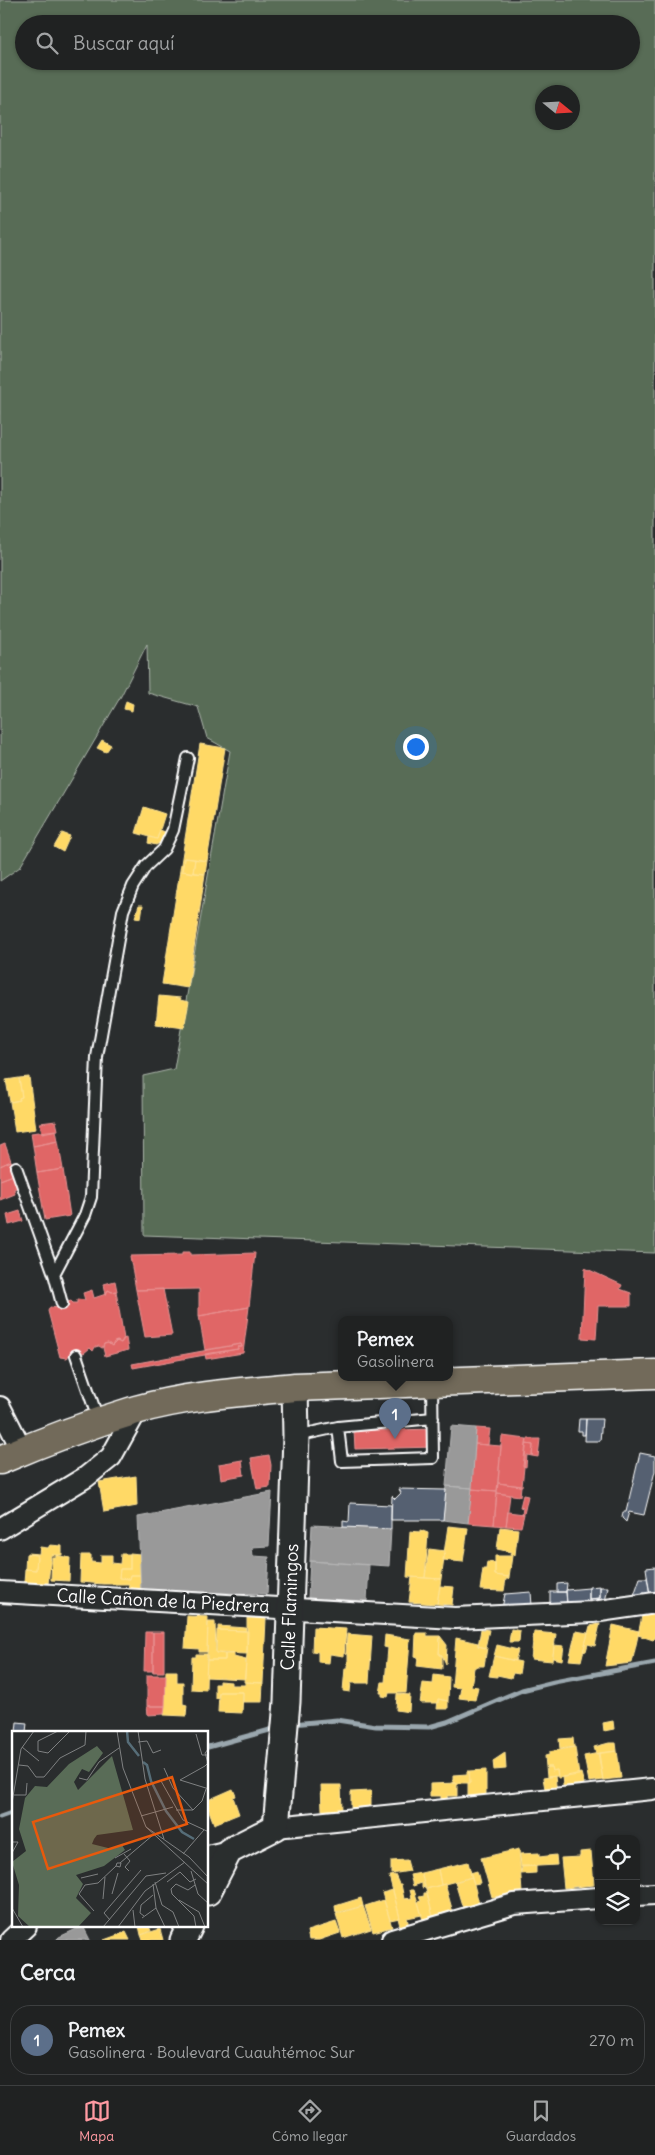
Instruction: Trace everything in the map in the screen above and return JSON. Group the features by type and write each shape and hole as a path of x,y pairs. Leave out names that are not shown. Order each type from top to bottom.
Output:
{"main road":[{"path":"11,1455 137,1410 199,1397 295,1387 655,1374"}],"street":[{"name":"Calle Flamingos","path":"276,1827 287,1702 296,1436 295,1387"},
{"path":"0,1407 11,1455"},
{"path":"0,1529 86,1477 111,1457 137,1410"},
{"name":"Calle Cañon de la Piedrera","path":"0,1592 290,1607 455,1618 584,1612 655,1603"},
{"path":"209,1888 218,1854 276,1827 652,1789"},
{"path":"640,1895 655,1894"},
{"path":"392,1940 514,1904 595,1898"},
{"path":"11,1940 24,1928"},
{"path":"183,1940 189,1928"}],"lane":[{"path":"54,1274 85,1215 91,1197 97,1057 124,911 133,886 146,866 164,849 173,830 188,758"},
{"path":"16,1167 54,1274 62,1304"},
{"path":"76,1355 99,1423"},
{"path":"338,1427 342,1460 433,1458 432,1382"},
{"path":"296,1436 338,1427 432,1418"}],"green space":[{"path":"0,0 655,0 655,1253 144,1235 143,1076 174,1069 230,751 207,738 198,707 148,693 147,644 121,696 20,867 0,881"}],"building: Viviendas":[{"path":"126,701 133,704 132,711 124,709"},
{"path":"102,740 111,745 106,752 97,748"},
{"path":"200,744 225,748 207,861 184,858 182,871 205,874 188,988 162,984"},
{"path":"144,807 165,814 157,839 136,833"},
{"path":"160,830 165,832 161,842 156,845 148,843 149,837 157,839"},
{"path":"62,833 70,836 63,852 54,847"},
{"path":"184,858 195,859 193,873 182,871"},
{"path":"195,859 207,861 205,874 193,873"},
{"path":"139,905 143,905 141,918 135,917"},
{"path":"159,996 181,998 180,1000 189,1002 184,1028 156,1024"},
{"path":"29,1077 36,1129 15,1132 10,1102 20,1100 19,1098 22,1097 19,1078"},
{"path":"19,1078 22,1097 19,1098 20,1100 10,1102 6,1080"},
{"path":"136,1476 137,1506 104,1512 99,1482"},
{"path":"448,1526 468,1528 463,1562 443,1560"},
{"path":"500,1527 518,1529 515,1555 510,1555 511,1552 497,1549"},
{"path":"420,1530 428,1533 425,1578 407,1577 410,1531 420,1532"},
{"path":"50,1545 62,1546 62,1555 51,1555 48,1584 24,1583 25,1569 36,1570 37,1555 27,1553 39,1554 40,1547 48,1548"},
{"path":"429,1549 445,1551 441,1579 425,1578"},
{"path":"130,1553 140,1554 140,1575 130,1575 129,1579 119,1578 120,1569 130,1569"},
{"path":"26,1554 37,1555 36,1570 25,1569"},
{"path":"121,1554 130,1554 130,1569 120,1569 119,1578 129,1579 130,1575 140,1575 141,1590 128,1589 129,1584 80,1582 81,1555 91,1555 91,1562 101,1563 101,1555 112,1555 112,1563 120,1564"},
{"path":"56,1555 70,1558 69,1581 51,1580 52,1557 56,1557"},
{"path":"495,1556 512,1556 509,1577 495,1575"},
{"path":"487,1562 495,1563 495,1575 509,1577 509,1579 506,1579 504,1591 480,1590 483,1569 486,1569"},
{"path":"412,1577 441,1579 437,1604 409,1602"},
{"path":"440,1586 454,1587 452,1605 437,1604"},
{"path":"643,1611 654,1613 655,1638 653,1640 638,1635"},
{"path":"187,1616 208,1617 207,1652 199,1652 199,1649 185,1648"},
{"path":"247,1618 266,1619 263,1683 244,1682 247,1654"},
{"path":"208,1622 215,1622 216,1653 225,1654 225,1660 207,1660"},
{"path":"600,1624 595,1646 588,1644 586,1651 583,1652 590,1626"},
{"path":"613,1625 639,1631 632,1663 605,1666"},
{"path":"218,1626 246,1628 246,1631 218,1630"},
{"path":"313,1627 346,1629 344,1656 330,1654 329,1663 318,1662 318,1652 312,1651"},
{"path":"481,1629 489,1630 485,1648 478,1646"},
{"path":"511,1629 520,1631 519,1642 509,1642"},
{"path":"217,1630 248,1631 247,1654 216,1653"},
{"path":"576,1631 588,1633 581,1661 569,1660"},
{"path":"534,1632 556,1634 552,1661 531,1659"},
{"path":"416,1633 427,1633 427,1636 440,1636 439,1655 442,1655 442,1669 417,1666 418,1657 415,1656"},
{"path":"347,1634 372,1636 369,1683 351,1683 350,1692 343,1691 345,1668 348,1668 348,1654 346,1653"},
{"path":"385,1635 410,1639 406,1693 389,1693 388,1697 382,1696 382,1693 380,1693 382,1682 385,1682 388,1648 384,1647"},
{"path":"440,1636 447,1645 446,1664 442,1655 439,1655"},
{"path":"456,1638 478,1643 478,1646 487,1648 484,1666 474,1668 471,1686 478,1687 475,1700 459,1698 461,1688 452,1687"},
{"path":"497,1645 518,1650 515,1661 494,1656"},
{"path":"554,1645 564,1646 562,1660 553,1658"},
{"path":"196,1654 207,1654 206,1690 191,1689 192,1657 196,1657"},
{"path":"225,1654 234,1654 234,1657 246,1660 245,1679 206,1677 207,1660 225,1660"},
{"path":"494,1656 521,1662 519,1674 513,1673 511,1678 497,1675 497,1677 489,1676"},
{"path":"166,1671 177,1671 177,1682 183,1682 183,1704 187,1705 186,1716 164,1715"},
{"path":"434,1675 449,1677 448,1701 438,1699 438,1703 420,1703 423,1683 433,1684"},
{"path":"219,1681 231,1682 231,1685 245,1685 245,1682 263,1683 262,1702 243,1702 243,1692 219,1692 218,1698 215,1698 215,1684 219,1684"},
{"path":"219,1692 243,1692 242,1713 218,1712"},
{"path":"397,1694 410,1695 409,1712 396,1710"},
{"path":"438,1699 448,1701 448,1709 437,1709"},
{"path":"613,1721 614,1729 604,1731 603,1723"},
{"path":"573,1738 574,1747 560,1749 559,1739"},
{"path":"616,1743 617,1751 596,1754 594,1747"},
{"path":"575,1747 579,1775 558,1778 557,1770 552,1771 551,1767 546,1767 545,1756 549,1755 549,1752"},
{"path":"617,1751 621,1778 603,1780 598,1753"},
{"path":"505,1753 506,1769 494,1770 493,1761"},
{"path":"599,1753 603,1780 589,1782 584,1756"},
{"path":"546,1767 551,1767 552,1771 557,1770 558,1776 547,1777"},
{"path":"486,1770 486,1796 468,1797 469,1771"},
{"path":"467,1771 469,1771 470,1783 453,1783 453,1775 467,1774"},
{"path":"581,1773 584,1784 568,1786 569,1793 564,1793 562,1777"},
{"path":"555,1776 557,1794 546,1794 543,1778"},
{"path":"457,1783 457,1796 447,1796 448,1803 441,1803 441,1796 430,1796 430,1784"},
{"path":"321,1785 341,1785 342,1810 322,1810"},
{"path":"233,1789 236,1796 233,1797 239,1814 214,1824 209,1811 209,1800"},
{"path":"371,1791 371,1809 351,1811 351,1792"},
{"path":"519,1849 522,1893 492,1897 481,1858"},
{"path":"591,1851 594,1885 564,1888 561,1858 580,1857 580,1852"},
{"path":"539,1853 539,1857 556,1855 557,1865 521,1867 520,1854"},
{"path":"407,1860 410,1871 391,1874 391,1861"},
{"path":"468,1862 472,1877 441,1885 438,1869"},
{"path":"522,1866 536,1866 536,1873 521,1874"},
{"path":"438,1869 441,1885 426,1889 421,1873"},
{"path":"477,1871 480,1883 474,1884 470,1873"},
{"path":"421,1873 425,1887 422,1888 422,1883 413,1886 410,1875"},
{"path":"395,1875 399,1884 401,1884 404,1899 412,1898 410,1890 414,1890 422,1915 407,1918 409,1926 403,1926 404,1929 401,1930 398,1918 400,1918 389,1876"},
{"path":"472,1877 480,1907 464,1912 455,1882"},
{"path":"445,1884 454,1916 434,1921 426,1889"},
{"path":"393,1890 400,1918 390,1920 382,1893"},
{"path":"424,1893 427,1893 434,1921 424,1924 418,1902 421,1901 419,1897 424,1896"},
{"path":"361,1898 363,1906 336,1913 335,1906"},
{"path":"384,1900 392,1927 373,1932 365,1906"},
{"path":"363,1906 371,1929 343,1938 336,1914"},
{"path":"336,1922 340,1933 319,1940 309,1940 307,1931"},
{"path":"139,1928 150,1928 151,1931 141,1935"},
{"path":"160,1929 163,1940 143,1940 141,1935"},
{"path":"126,1932 130,1940 104,1940"}],"building: Comercios":[{"path":"56,1121 58,1130 42,1133 40,1123"},
{"path":"56,1130 58,1141 33,1146 31,1133"},
{"path":"58,1141 63,1169 37,1173 33,1146"},
{"path":"5,1144 11,1161 0,1166 0,1146"},
{"path":"11,1161 16,1174 0,1180 0,1166"},
{"path":"63,1169 70,1216 45,1220 37,1173"},
{"path":"16,1174 20,1186 14,1189 15,1194 0,1200 0,1180"},
{"path":"20,1211 23,1221 9,1225 7,1215"},
{"path":"182,1252 190,1252 190,1255 255,1253 249,1307 199,1316 199,1289 136,1290 130,1256 182,1255"},
{"path":"585,1268 622,1285 620,1289 631,1293 631,1306 598,1306 596,1339 582,1338"},
{"path":"115,1281 117,1291 112,1292 108,1290 106,1294 104,1284"},
{"path":"163,1289 172,1335 145,1337 136,1290"},
{"path":"92,1290 94,1298 106,1294 108,1290 116,1291 124,1339 121,1343 117,1341 112,1346 108,1343 104,1344 102,1348 99,1346 95,1347 93,1351 90,1348 84,1353 80,1351 69,1355 67,1358 60,1357 48,1311 50,1307 58,1308 59,1304 68,1305 68,1302 71,1301 77,1303 77,1299 85,1300 83,1293"},
{"path":"249,1307 243,1353 206,1359 205,1354 242,1347 241,1344 205,1350 199,1316"},
{"path":"126,1338 128,1350 105,1356 104,1344 108,1343 112,1346 114,1342 121,1343"},
{"path":"241,1344 242,1347 238,1347 238,1349 133,1368 132,1364"},
{"path":"476,1428 490,1429 488,1445 475,1444"},
{"path":"436,1429 436,1447 355,1449 354,1431"},
{"path":"502,1436 527,1439 522,1486 498,1483"},
{"path":"527,1439 540,1439 538,1457 532,1456 533,1445 526,1444"},
{"path":"475,1444 501,1446 497,1491 471,1489"},
{"path":"526,1444 533,1445 532,1456 527,1455 526,1467 523,1466"},
{"path":"269,1455 271,1465 270,1487 257,1489 251,1458"},
{"path":"242,1460 244,1475 221,1479 219,1464"},
{"path":"498,1483 521,1486 520,1496 497,1493"},
{"path":"471,1489 497,1491 494,1525 468,1523"},
{"path":"497,1493 510,1495 506,1526 494,1525"},
{"path":"523,1495 528,1496 524,1514 522,1514 523,1508 520,1507"},
{"path":"508,1512 524,1514 521,1527 506,1526"},
{"path":"145,1632 153,1632 153,1671 144,1671"},
{"path":"153,1632 164,1632 164,1672 153,1672"},
{"path":"147,1675 166,1675 165,1706 147,1706"},
{"path":"147,1706 165,1706 164,1714 148,1715"}],"building: Industria":[{"path":"451,1426 476,1428 472,1488 446,1486"},
{"path":"446,1486 472,1488 468,1523 443,1520"},
{"path":"272,1492 269,1546 252,1547 253,1556 269,1557 267,1594 141,1590 138,1517"},
{"path":"312,1525 391,1529 389,1566 310,1561"},
{"path":"310,1561 369,1565 367,1601 308,1598"},
{"path":"79,1928 84,1928 90,1940 56,1940"}],"building: Otros":[{"path":"579,1419 586,1419 585,1435 582,1435 582,1431 578,1431"},
{"path":"586,1419 602,1419 600,1441 585,1441"},
{"path":"640,1453 655,1456 655,1471 644,1515 629,1512 626,1522 622,1518 623,1512 626,1512"},
{"path":"399,1489 446,1490 443,1520 391,1520 392,1496 395,1499 401,1493"},
{"path":"350,1503 391,1505 391,1529 343,1527 343,1521 349,1522"},
{"path":"655,1567 655,1594 650,1595 646,1568"},
{"path":"640,1578 647,1578 650,1595 633,1598"},
{"path":"567,1583 566,1592 557,1592 557,1584"},
{"path":"600,1586 600,1598 589,1599 589,1587"},
{"path":"600,1587 608,1587 605,1602 567,1604 566,1590 589,1588 589,1599 600,1598"},
{"path":"531,1592 532,1606 502,1608 505,1594"},
{"path":"550,1592 566,1592 567,1604 550,1605"},
{"path":"17,1722 27,1723 26,1731 16,1731"}],"waterway":[{"path":"292,1724 337,1720 376,1726 429,1727 447,1722 522,1690 655,1663"},
{"path":"209,1747 277,1728"},
{"path":"0,1817 12,1813"}],"place":[{"name":"Pemex","path":"395,1439"}]}
